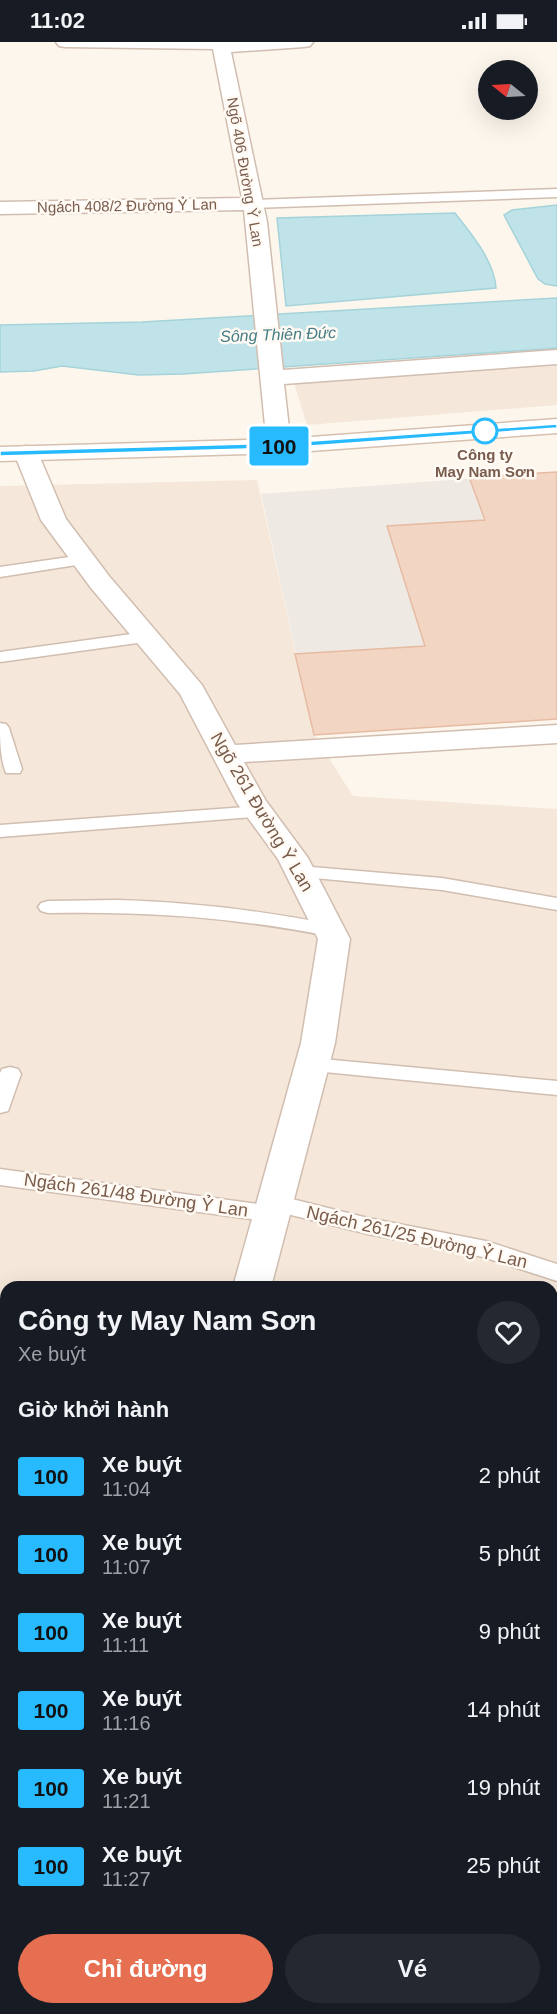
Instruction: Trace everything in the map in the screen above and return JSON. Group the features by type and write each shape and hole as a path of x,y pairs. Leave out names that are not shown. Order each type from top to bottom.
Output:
{"street":[{"path":"65,42 221,45 304,42"},
{"name":"Ngõ 406 Đường Ỷ Lan","path":"221,45 254,204 279,446"},
{"name":"Ngách 408/2 Đường Ỷ Lan","path":"0,208 254,204"},
{"path":"272,378 557,357"},
{"path":"13,453 279,446 557,426"},
{"name":"Ngõ 261 Đường Ỷ Lan","path":"13,453 54,520 83,560 192,691 259,812 293,858 334,939 318,1043 254,1281"},
{"path":"226,754 557,734"}],"lane":[{"path":"254,204 557,193"},
{"path":"0,572 83,560"},
{"path":"0,657 146,637"},
{"path":"0,728 13,770"},
{"path":"0,831 259,812"},
{"path":"300,872 442,884 557,904"},
{"path":"48,908 116,906 188,909 260,917 329,930"},
{"path":"312,1065 557,1088"},
{"path":"0,1106 10,1074"},
{"name":"Ngách 261/48 Đường Ỷ Lan","path":"0,1177 274,1209"},
{"name":"Ngách 261/25 Đường Ỷ Lan","path":"274,1209 486,1249 557,1273"}],"shaded area":[{"path":"557,360 557,405 307,425 293,380"},
{"path":"557,472 557,719 314,735 261,494"},
{"path":"257,480 314,735 353,796 557,809 557,1281 0,1281 0,486"}],"water":[{"path":"557,205 557,286 545,284 538,279 504,215 512,210"},
{"path":"455,213 491,267 496,288 286,306 277,218"},
{"name":"Sông Thiên Đức","path":"557,298 557,348 183,374 139,375 62,366 34,371 0,372 0,325 142,322"}],"building":[{"path":"557,472 557,719 314,735 295,654 425,646 387,526 485,520 469,477"}],"bus line":[{"name":"100","path":"0,454 283,446 557,426"}],"place":[{"name":"Công ty May Nam Sơn","path":"485,431"}]}
